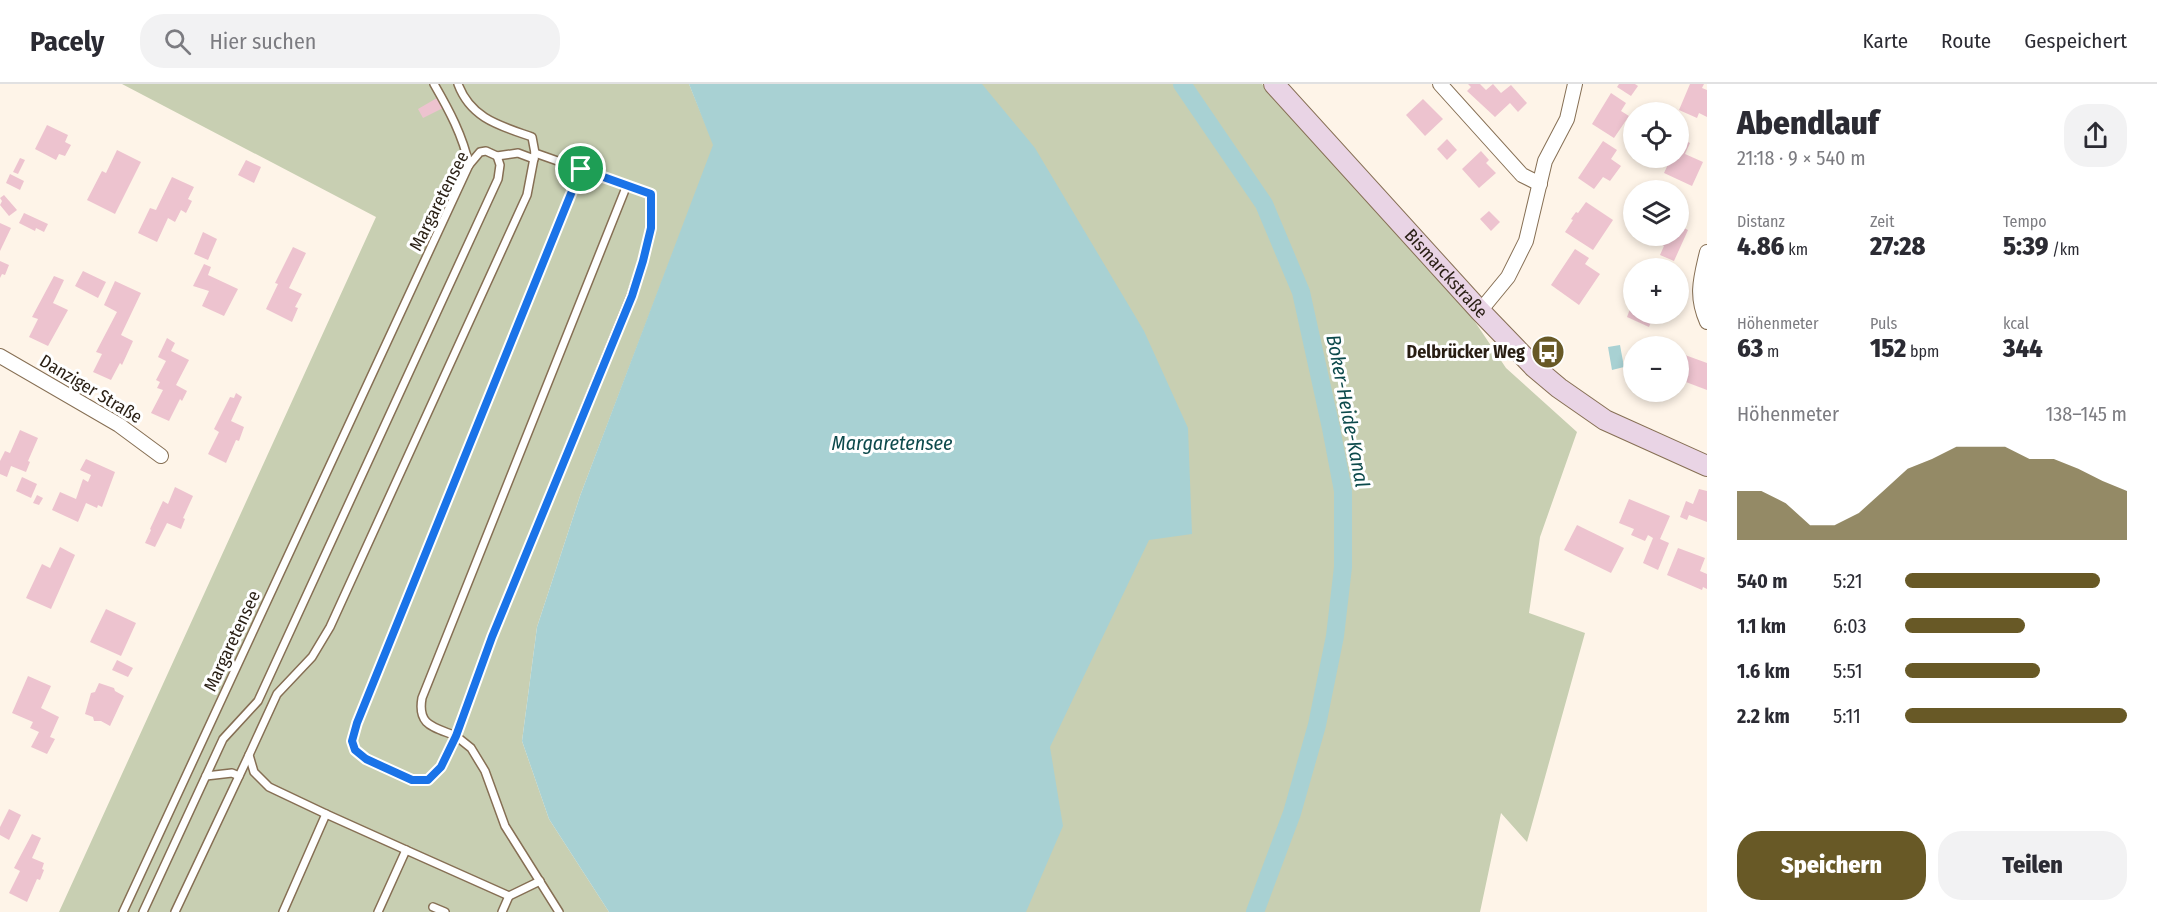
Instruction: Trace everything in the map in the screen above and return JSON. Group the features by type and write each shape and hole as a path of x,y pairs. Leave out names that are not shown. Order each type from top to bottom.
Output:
{"main road":[{"name":"Bismarckstraße","path":"1274,84 1480,312 1534,367 1559,388 1605,420 1707,466"}],"street":[{"path":"1440,84 1522,174 1540,184"},
{"path":"1480,312 1509,277 1527,241 1545,161 1566,119 1575,84"},
{"path":"1707,252 1699,288 1702,310 1707,322"},
{"name":"Danziger Straße","path":"2,361 119,426 161,456"}],"lane":[{"path":"434,84 455,122 465,146 469,165"},
{"path":"175,912 277,694 312,657 330,627 527,195 535,156 532,137 481,117 470,106 458,84"},
{"name":"Margaretensee","path":"123,912 469,165 480,152 486,151 497,156 500,165 498,179 258,701 223,739 142,912"},
{"path":"497,156 518,153 535,156 581,169 651,194 651,228 632,296 492,637 456,736 441,767 428,780 412,780 366,759 355,750 352,741 357,723 581,169"},
{"path":"559,912 505,826 480,763 471,748 456,736 432,726 423,719 420,711 422,698 627,185"},
{"path":"258,701 277,694"},
{"path":"249,755 254,772 269,787 509,896"},
{"path":"206,776 232,773 239,776"},
{"path":"282,912 326,814"},
{"path":"378,912 406,849"},
{"path":"502,912 509,896 540,881"},
{"path":"433,907 445,912"}],"green space":[{"path":"122,84 689,84 714,145 580,496 537,627 522,741 549,819 609,912 59,912 376,217"},
{"path":"941,84 1262,84 1465,307 1506,368 1577,432 1540,537 1529,613 1585,633 1527,842 1501,813 1480,912 921,912"}],"water":[{"name":"Margaretensee","path":"689,84 982,84 1035,148 1144,331 1188,428 1192,534 1149,540 1050,747 1063,826 1026,912 609,912 549,819 522,741 537,627 580,496 713,145"},
{"path":"1620,345 1623,367 1612,370 1608,347"}],"building":[{"path":"1468,84 1480,84 1486,90 1493,84 1501,93 1511,85 1527,103 1518,112 1510,103 1495,117 1467,91 1471,87"},
{"path":"1619,84 1638,86 1631,96 1617,87"},
{"path":"1690,84 1704,84 1702,88 1707,90 1707,117 1699,113 1697,118 1689,114 1689,102 1682,102"},
{"path":"1611,93 1624,102 1621,111 1623,112 1623,125 1614,138 1592,124"},
{"path":"437,98 443,108 423,118 418,109"},
{"path":"1423,99 1443,119 1425,136 1406,115"},
{"path":"47,125 68,135 65,142 71,145 65,156 59,154 56,160 35,149"},
{"path":"1447,139 1457,150 1447,160 1437,149"},
{"path":"1603,141 1617,150 1611,159 1621,166 1610,181 1603,177 1594,189 1578,178"},
{"path":"117,150 141,162 115,214 87,200 102,171 106,173"},
{"path":"1481,151 1489,160 1486,163 1496,173 1479,188 1462,169"},
{"path":"1689,156 1703,162 1692,186 1689,185 1689,180 1679,180 1664,173 1666,168 1689,168"},
{"path":"20,158 25,160 18,174 13,172"},
{"path":"246,160 261,167 254,183 238,175"},
{"path":"10,174 24,181 20,190 6,183"},
{"path":"172,177 194,187 188,199 192,201 186,213 181,210 175,222 168,218 157,242 138,233 150,208 156,210"},
{"path":"4,195 17,210 9,216 0,205 2,201 0,198"},
{"path":"1586,202 1613,220 1593,250 1565,232 1573,220 1571,219"},
{"path":"1489,211 1500,222 1491,231 1480,219"},
{"path":"24,213 48,224 44,232 36,228 35,231 19,223"},
{"path":"0,223 11,228 0,251"},
{"path":"203,232 217,239 208,260 194,254"},
{"path":"1664,246 1681,246 1675,258 1660,255"},
{"path":"293,247 306,253 289,288 302,294 295,307 298,308 292,322 266,309 278,284 275,283"},
{"path":"1575,249 1589,258 1585,264 1600,274 1579,305 1551,285"},
{"path":"0,261 9,265 5,275 2,274 0,278"},
{"path":"204,264 211,267 208,275 238,289 224,316 202,306 209,291 193,286"},
{"path":"83,271 106,282 98,298 75,286"},
{"path":"54,276 64,280 53,303 68,310 48,346 29,337 38,319 32,317"},
{"path":"115,281 141,293 121,335 133,341 122,365 120,363 111,380 93,372 102,354 96,352 117,312 104,305"},
{"path":"167,338 175,343 171,351 189,360 176,385 187,391 182,401 180,399 169,421 151,413 163,390 157,388 160,382 156,380 166,361 158,357"},
{"path":"1689,356 1707,363 1707,390 1689,383"},
{"path":"236,393 242,397 231,421 244,427 226,463 208,454 219,432 214,429 230,397 234,398"},
{"path":"20,430 38,438 26,472 11,466 7,477 0,474 0,461 5,451 10,453"},
{"path":"86,459 115,472 102,507 98,505 97,508 86,503 78,522 52,510 60,492 76,499 83,479 88,482 91,475 80,470"},
{"path":"22,477 37,484 31,498 16,491"},
{"path":"175,487 193,496 183,518 185,519 181,529 167,523 155,547 145,543 163,501 168,504"},
{"path":"1699,489 1707,491 1707,522 1689,515 1687,520 1680,517 1686,501 1693,504"},
{"path":"37,495 43,498 39,505 33,503"},
{"path":"1629,499 1670,516 1660,539 1669,543 1658,570 1643,563 1653,538 1648,535 1645,541 1631,535 1634,529 1619,523"},
{"path":"1577,525 1624,548 1611,573 1564,550"},
{"path":"60,547 75,555 51,609 26,598 42,564 50,568"},
{"path":"1678,548 1705,558 1700,571 1707,574 1707,589 1703,587 1702,590 1667,575"},
{"path":"106,609 136,623 121,656 90,642"},
{"path":"117,660 133,668 128,677 112,670"},
{"path":"28,676 51,686 41,708 59,717 50,737 55,739 47,754 31,747 39,732 30,728 33,722 12,713"},
{"path":"99,683 114,688 124,696 110,726 101,721 94,721 93,717 85,714 91,693 95,692"},
{"path":"9,809 21,815 9,840 0,835 0,827"},
{"path":"32,834 41,838 32,858 44,863 42,869 44,870 40,880 37,879 27,902 9,893 20,871 14,868"}],"waterway":[{"name":"Boker-Heide-Kanal","path":"1182,84 1264,204 1301,292 1343,491 1343,567 1335,636 1317,725 1292,813 1255,912"}],"place":[{"name":"Delbrücker Weg","path":"1548,352"}],"route":[{"path":"581,169 651,194 651,228 643,261 632,296 492,637 456,736 441,767 428,780 412,780 366,759 355,750 352,741 357,723 581,169"}]}
